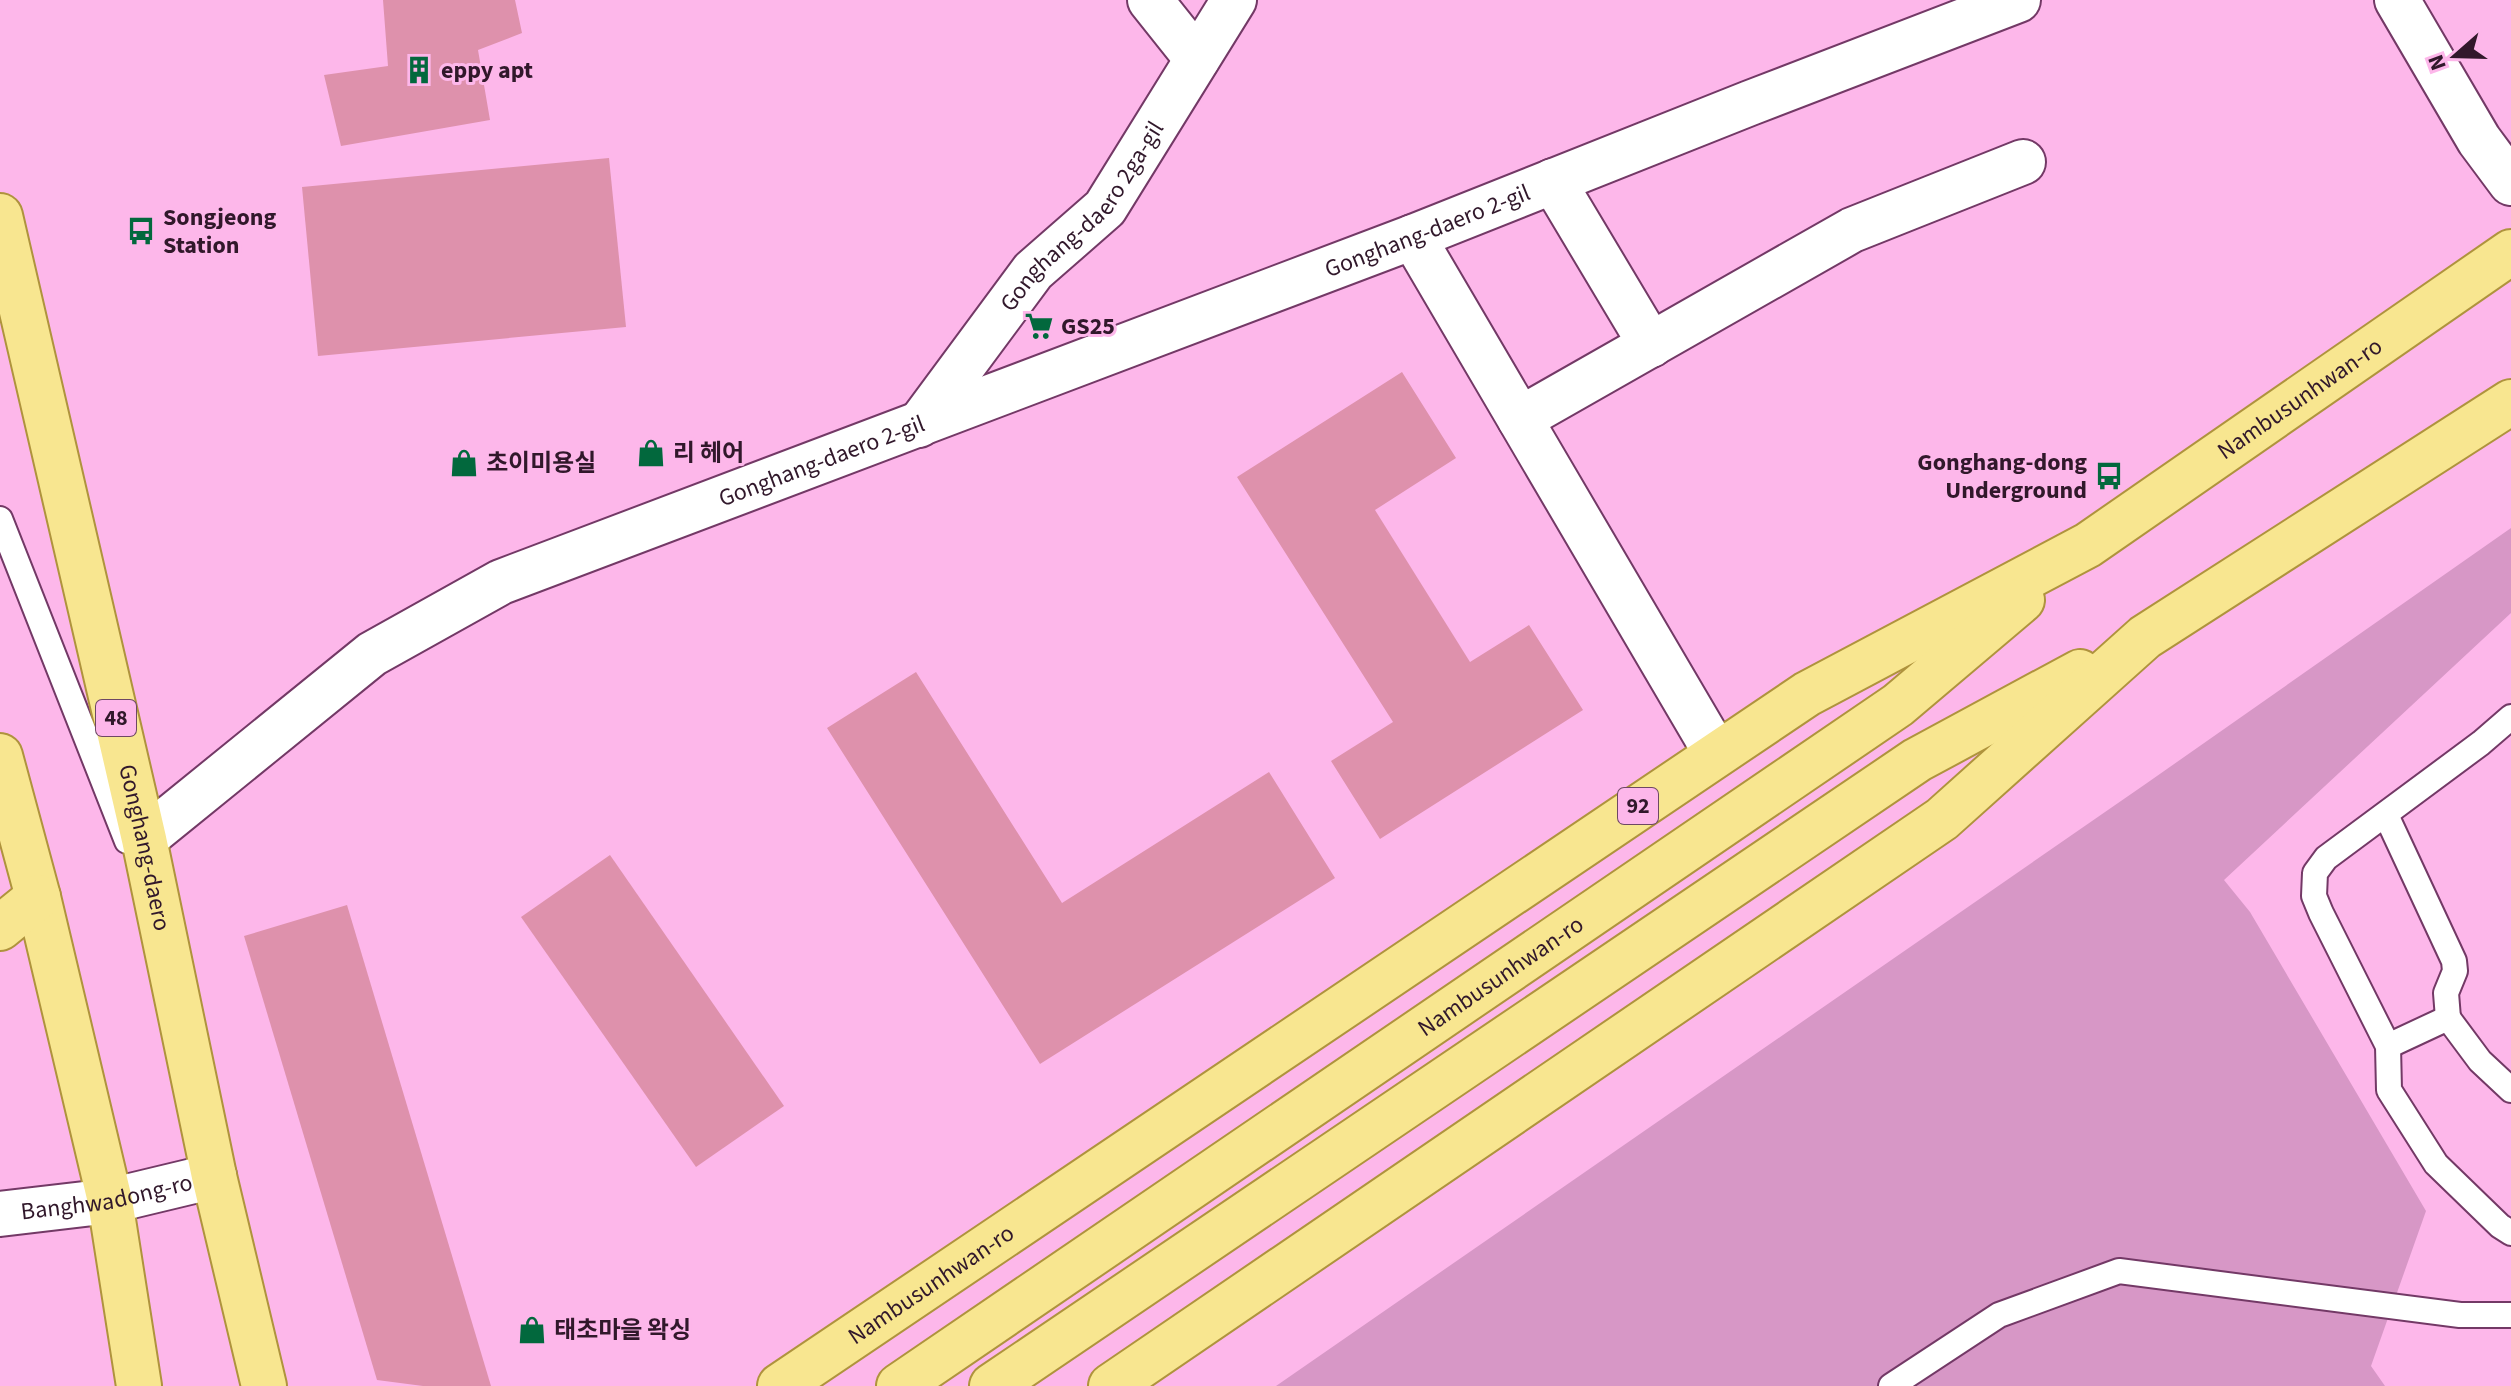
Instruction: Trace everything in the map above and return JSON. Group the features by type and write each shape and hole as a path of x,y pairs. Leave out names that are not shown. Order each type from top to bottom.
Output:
{"main road":[{"name":"Gonghang-daero","path":"0,216 144,839 214,1176 269,1381"},
{"name":"Nambusunhwan-ro","path":"899,1386 1898,705 2088,545 2511,252"},
{"path":"992,1386 1917,760 2145,637 2511,402"},
{"name":"Nambusunhwan-ro","path":"780,1386 1807,694 2088,545"},
{"path":"1111,1386 1942,819 2145,637"},
{"path":"0,756 38,897 110,1201 139,1386"},
{"path":"0,928 38,897"}],"street":[{"path":"1150,0 1197,59"},
{"name":"Gonghang-daero 2ga-gil","path":"919,425 1033,271 1105,208 1234,0"},
{"name":"Gonghang-daero 2-gil","path":"144,839 372,654 501,582 1413,237 2018,0"},
{"path":"2397,0 2479,140 2511,183"},
{"path":"1520,419 1852,230 2023,162"},
{"name":"Gonghang-daero 2-gil","path":"1553,181 1651,345"},
{"path":"1413,237 1716,753"},
{"name":"Banghwadong-ro","path":"0,1214 110,1201 214,1176"}],"lane":[{"path":"0,519 160,925"},
{"path":"2511,717 2481,743 2326,858 2315,873 2313,883 2321,913 2388,1046 2389,1090 2436,1164 2511,1233"},
{"path":"2386,815 2454,961 2455,971 2446,993 2448,1018 2480,1061 2511,1090"},
{"path":"2388,1046 2448,1018"},
{"path":"1891,1386 1999,1315 2119,1271 2460,1315 2511,1315"}],"shaded area":[{"path":"2511,528 2511,613 2224,880 2250,912 2426,1211 2371,1366 2385,1386 1276,1386 2147,783"}],"building":[{"name":"eppy apt","path":"383,0 515,0 522,33 478,50 490,120 341,146 324,75 388,66"},
{"path":"609,158 626,327 318,356 302,187"},
{"path":"1402,372 1456,458 1375,510 1470,662 1529,625 1583,710 1380,839 1331,761 1393,722 1237,477"},
{"path":"916,672 1062,903 1269,772 1335,878 1040,1064 827,728"},
{"path":"610,855 784,1106 696,1167 521,917"},
{"path":"347,905 491,1386 423,1386 377,1380 244,936"}],"place":[{"name":"eppy apt","path":"419,70"},
{"name":"Songjeong Station","path":"141,231"},
{"name":"GS25","path":"1039,326"},
{"name":"리 헤어","path":"651,453"},
{"name":"초이미용실","path":"464,463"},
{"name":"Gonghang-dong Underground","path":"2109,476"},
{"name":"태초마을 왁싱","path":"532,1330"}]}
